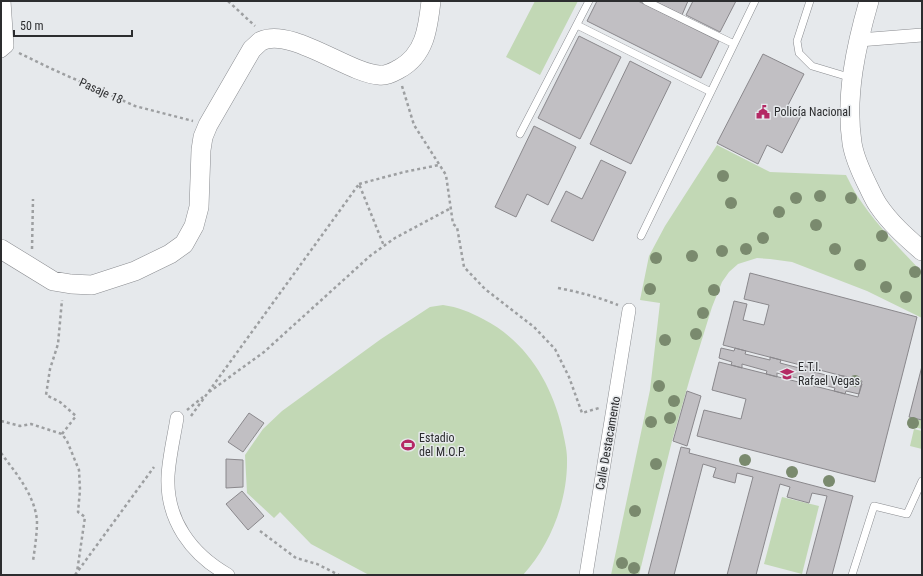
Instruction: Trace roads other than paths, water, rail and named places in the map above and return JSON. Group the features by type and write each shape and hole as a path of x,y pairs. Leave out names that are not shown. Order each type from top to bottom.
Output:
{"main road":[{"path":"1,249 53,281 92,285 135,271 170,254 184,244 194,226 199,207 201,150 203,137 208,125 252,50 260,42 269,39 283,40 309,48 366,73 380,75 390,74 407,65 419,52 426,38 431,1"},
{"path":"869,1 859,40 852,78 850,108 852,144 863,176 877,204 900,232 922,252"}],"street":[{"path":"4,1 4,49"},
{"path":"859,40 922,35"},
{"name":"Calle Destacamento","path":"586,575 629,310"},
{"path":"182,420 168,475 168,489 171,506 182,534 186,540 214,567 228,575"}],"lane":[{"path":"520,134 589,1"},
{"path":"646,1 734,44"},
{"path":"641,236 755,1"},
{"path":"810,1 797,41 799,52 812,66 852,78"},
{"path":"577,25 711,92"},
{"path":"852,575 874,506 907,514 922,480"}],"place":[{"name":"Policía Nacional","path":"763,112"},
{"name":"E.T.I. Rafael Vegas","path":"787,374"},
{"name":"Estadio del M.O.P.","path":"408,445"}]}
